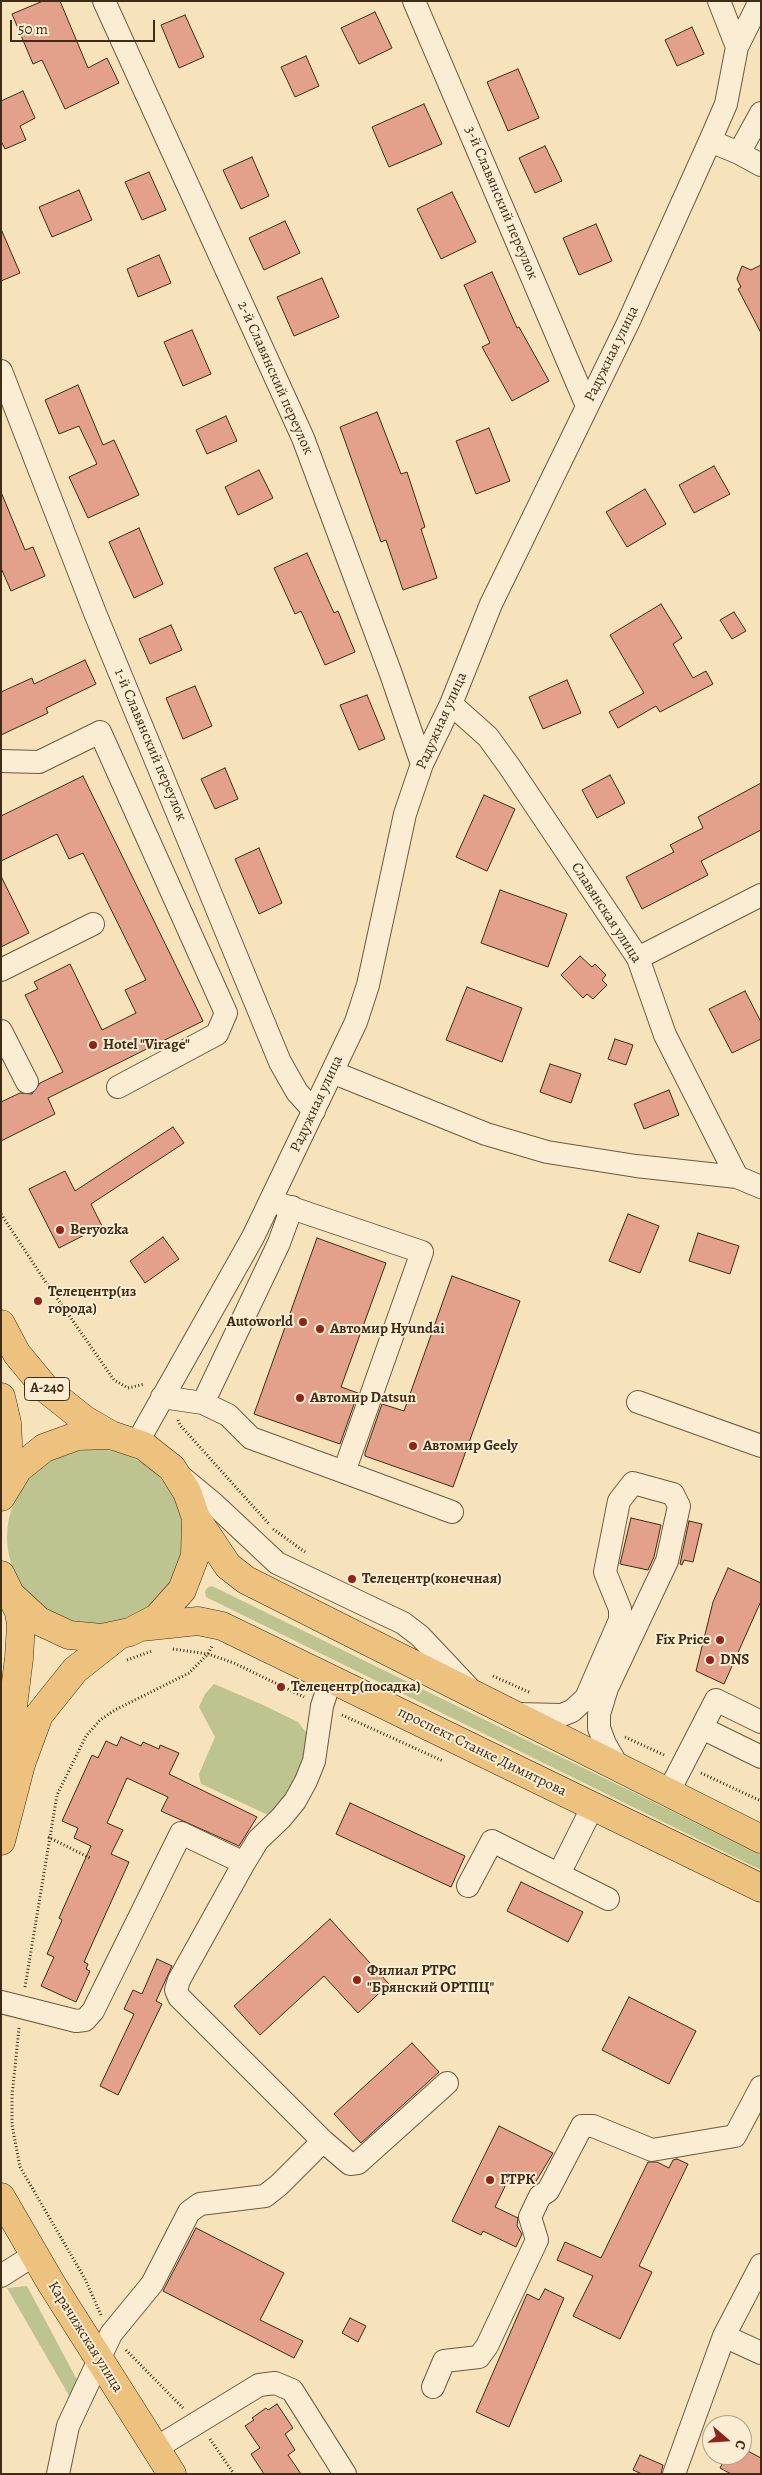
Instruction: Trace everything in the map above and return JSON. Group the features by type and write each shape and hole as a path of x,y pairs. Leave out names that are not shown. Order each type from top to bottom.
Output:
{"main road":[{"name":"А-240","path":"1,1324 17,1354 46,1389 85,1420 111,1435"},
{"name":"А-240","path":"1,1397 7,1423 8,1441 8,1460 1,1495"},
{"path":"1,1495 18,1469 44,1448 77,1436 111,1435 137,1443 159,1456 172,1468 187,1492 196,1518 228,1566 246,1580 620,1770 761,1839"},
{"path":"1,1841 21,1764 39,1715 75,1670 129,1632 157,1618 182,1590 196,1556 196,1518"},
{"path":"1,1809 21,1640 20,1612 5,1583"},
{"name":"проспект Станке Димитрова","path":"5,1583 26,1610 53,1629 85,1638 188,1621 214,1623 331,1678 761,1888"},
{"name":"Карачижская улица","path":"1,2197 34,2254 172,2474"}],"street":[{"name":"2-й Славянский переулок","path":"104,1 303,438 391,674 422,764"},
{"name":"3-й Славянский переулок","path":"414,1 587,406"},
{"path":"719,1 737,47"},
{"name":"Радужная улица","path":"137,1443 167,1395 253,1237 282,1204 314,1111 356,1022 368,985 398,841 422,764 450,704 491,604 628,323 710,141 726,104 737,47 760,1"},
{"path":"740,153 761,113"},
{"path":"710,141 740,153 761,166"},
{"name":"1-й Славянский переулок","path":"1,371 95,613 280,1062 297,1092 314,1111"},
{"name":"Славянская улица","path":"450,704 488,737 510,766 638,958 665,1035 737,1177"},
{"path":"1,761 39,762 100,732 226,1013 217,1034 118,1087"},
{"path":"638,958 761,894"},
{"path":"1,970 93,924"},
{"path":"1,1032 28,1082"},
{"path":"332,1072 486,1134 547,1152 636,1166 737,1177 761,1187"},
{"path":"203,1403 280,1243 282,1204 422,1252 344,1472"},
{"path":"167,1395 203,1403 228,1415 251,1438 452,1512"},
{"path":"638,1402 761,1446"},
{"path":"172,1468 277,1563 403,1623 420,1636 477,1697"},
{"path":"509,1713 540,1716 562,1715 572,1711 586,1698 620,1620 620,1609 604,1572 619,1502 633,1483 673,1494 679,1506 667,1561 607,1688 599,1714 599,1728 605,1744 620,1770"},
{"path":"331,1678 322,1706 314,1761 306,1781 295,1801 281,1818 258,1840 179,1980 176,1990 179,1997 322,2141 350,2164 358,2163 447,2083"},
{"path":"668,1794 716,1700 761,1722"},
{"path":"702,1728 761,1757"},
{"path":"559,1874 593,1806"},
{"path":"1,2002 76,2021 85,2020 93,2011 181,1833 244,1863"},
{"path":"468,1886 492,1841 608,1899"},
{"path":"433,2387 444,2361 479,2357 488,2346 538,2240 530,2217 540,2196 548,2191 582,2126 593,2126 652,2150 735,2136 761,2087"},
{"path":"58,2474 68,2426 111,2334 152,2284 189,2212 200,2204 265,2196 279,2186 322,2141"},
{"path":"1,2276 34,2254"},
{"path":"674,2474 724,2336 761,2265"},
{"path":"724,2336 761,2353"},
{"path":"156,2448 259,2385 275,2383 292,2390 345,2474"}],"path":[{"path":"1,1214 42,1278 114,1380 128,1388 152,1382 167,1395 180,1425 272,1528 312,1556"},
{"path":"48,1838 90,1858"}],"green space":[{"path":"95,1449 129,1456 151,1469 163,1481 176,1503 183,1537 176,1571 163,1593 151,1605 129,1618 95,1625 61,1618 39,1605 27,1593 14,1571 7,1537 14,1503 27,1481 39,1469 61,1456"},
{"path":"212,1586 761,1855 761,1870 206,1597 205,1592 207,1588"},
{"path":"214,1684 298,1722 309,1736 312,1746 278,1812 266,1814 201,1784 199,1774 215,1737 199,1707 205,1694"},
{"path":"27,2286 84,2393 71,2399 7,2288"}],"building":[{"path":"43,1 60,1 88,68 107,58 119,83 65,109 42,60 33,64 12,14"},
{"path":"375,12 392,48 359,64 341,28"},
{"path":"185,15 204,57 179,68 161,25"},
{"path":"692,27 704,54 677,66 665,40"},
{"path":"306,56 319,86 295,97 281,67"},
{"path":"518,69 539,118 508,131 487,82"},
{"path":"23,91 35,118 20,126 26,140 5,149 1,141 1,101"},
{"path":"424,104 442,144 389,167 372,127"},
{"path":"545,146 562,181 535,193 519,158"},
{"path":"252,157 269,196 241,209 223,170"},
{"path":"149,172 166,210 142,220 125,182"},
{"path":"79,190 92,220 52,237 39,207"},
{"path":"452,192 476,242 441,259 417,209"},
{"path":"285,221 300,253 264,270 249,238"},
{"path":"596,224 612,261 579,275 563,238"},
{"path":"1,229 20,273 1,281"},
{"path":"159,255 171,283 138,297 127,269"},
{"path":"761,265 761,333 738,289 741,287 737,279 742,266 751,270"},
{"path":"492,272 517,328 519,327 549,381 512,401 482,347 490,343 464,285"},
{"path":"322,278 339,317 294,336 277,297"},
{"path":"192,330 211,374 183,386 164,342"},
{"path":"78,385 103,445 114,440 139,495 88,518 69,477 97,464 79,426 59,434 45,400"},
{"path":"377,412 401,474 407,472 425,527 421,529 437,578 403,590 386,540 381,542 340,427"},
{"path":"226,416 237,441 207,454 196,430"},
{"path":"489,428 510,481 476,494 456,441"},
{"path":"714,466 730,494 694,513 679,485"},
{"path":"259,470 273,498 238,515 225,487"},
{"path":"645,489 666,524 627,547 606,512"},
{"path":"1,492 25,550 33,547 45,576 11,591 1,568"},
{"path":"139,528 163,584 134,598 109,542"},
{"path":"307,553 334,613 338,611 355,652 325,665 301,611 295,614 274,568"},
{"path":"661,604 682,638 673,644 693,678 706,671 713,684 660,712 656,706 618,728 609,712 644,693 610,635"},
{"path":"734,612 746,631 732,639 720,620"},
{"path":"171,625 182,650 150,664 139,639"},
{"path":"85,660 96,684 46,708 48,713 1,735 1,692 32,678 34,684"},
{"path":"567,680 581,713 543,729 529,697"},
{"path":"195,686 212,726 183,739 166,698"},
{"path":"367,695 385,739 359,750 340,705"},
{"path":"225,768 238,799 215,809 201,779"},
{"path":"610,775 625,803 597,818 582,790"},
{"path":"83,776 203,1021 48,1098 55,1114 1,1141 1,1102 20,1093 32,1094 40,1083 63,1072 25,995 38,989 34,982 70,964 102,1030 136,1013 125,990 146,980 83,853 69,859 57,834 1,861 1,816"},
{"path":"761,783 761,830 701,861 708,875 642,909 626,877 674,852 670,845 703,828 698,817"},
{"path":"484,795 515,809 487,871 456,857"},
{"path":"259,848 282,903 259,914 235,859"},
{"path":"1,876 29,933 1,947"},
{"path":"500,890 567,914 548,967 481,943"},
{"path":"580,956 592,967 595,964 606,975 602,980 607,985 593,999 587,994 583,998 561,975"},
{"path":"467,987 522,1008 502,1062 446,1040"},
{"path":"745,991 761,1022 761,1039 732,1053 709,1009"},
{"path":"615,1039 633,1045 626,1065 608,1059"},
{"path":"550,1064 581,1074 571,1103 540,1092"},
{"path":"669,1090 679,1115 644,1129 634,1104"},
{"path":"173,1127 184,1143 91,1204 102,1226 59,1248 29,1189 65,1171 75,1191"},
{"path":"628,1214 659,1226 640,1273 609,1261"},
{"path":"698,1233 739,1246 730,1274 689,1261"},
{"path":"163,1237 179,1259 145,1283 130,1261"},
{"path":"317,1238 386,1263 341,1387 358,1393 340,1444 254,1414"},
{"path":"452,1276 520,1301 453,1487 365,1456 382,1404 404,1411"},
{"path":"631,1518 661,1525 654,1557 648,1570 620,1564"},
{"path":"689,1521 702,1524 693,1562 684,1560 682,1565 680,1564"},
{"path":"728,1568 761,1583 761,1601 724,1684 696,1671 713,1602"},
{"path":"121,1737 141,1746 143,1742 159,1749 160,1745 179,1753 169,1774 257,1817 239,1846 161,1811 168,1797 127,1778 107,1823 123,1830 111,1854 129,1862 84,1962 88,1964 86,1969 90,1971 76,2002 41,1986 54,1957 47,1954 62,1920 59,1918 91,1846 74,1838 78,1828 62,1821 92,1755 98,1758 106,1741 117,1746"},
{"path":"350,1803 465,1856 451,1887 336,1834"},
{"path":"521,1882 583,1912 568,1942 507,1911"},
{"name":"Филиал РТРС \"Брянский ОРТПЦ\"","path":"330,1919 389,1984 358,2013 324,1976 260,2035 234,2006"},
{"path":"157,1959 172,1966 156,2001 162,2004 118,2095 100,2086 134,2014 124,2009 133,1990 142,1994"},
{"path":"629,1997 696,2031 669,2084 602,2050"},
{"path":"412,2043 439,2072 361,2143 334,2114"},
{"name":"ГТРК","path":"499,2126 553,2153 535,2183 512,2172 495,2207 518,2218 517,2226 522,2234 516,2247 483,2231 481,2235 452,2221"},
{"path":"677,2159 688,2164 639,2266 652,2272 620,2339 573,2316 593,2276 557,2260 565,2242 601,2258 648,2162 657,2162 669,2168 673,2160"},
{"path":"196,2228 284,2273 260,2320 303,2341 294,2358 163,2291"},
{"path":"545,2289 564,2298 509,2427 476,2412 527,2294 539,2300"},
{"path":"350,2318 366,2326 358,2342 342,2333"},
{"path":"277,2404 293,2428 285,2434 295,2450 288,2455 301,2474 264,2474 251,2454 260,2448 245,2426 254,2420 252,2418 266,2408 268,2410"},
{"path":"752,2453 761,2458 761,2474 731,2474 720,2468 722,2465 752,2465"},
{"path":"640,2455 663,2465 661,2474 642,2474 633,2470"}],"place":[{"name":"Hotel \"Virage\"","path":"93,1045"},
{"name":"Beryozka","path":"60,1230"},
{"name":"Телецентр(из города)","path":"38,1301"},
{"name":"Autoworld","path":"303,1322"},
{"name":"Автомир Hyundai","path":"320,1329"},
{"name":"Автомир Datsun","path":"300,1398"},
{"name":"Автомир Geely","path":"413,1446"},
{"name":"Телецентр(конечная)","path":"352,1579"},
{"name":"Fix Price","path":"720,1640"},
{"name":"DNS","path":"710,1660"},
{"name":"Телецентр(посадка)","path":"281,1687"},
{"name":"Филиал РТРС \"Брянский ОРТПЦ\"","path":"357,1980"},
{"name":"ГТРК","path":"490,2180"}]}
